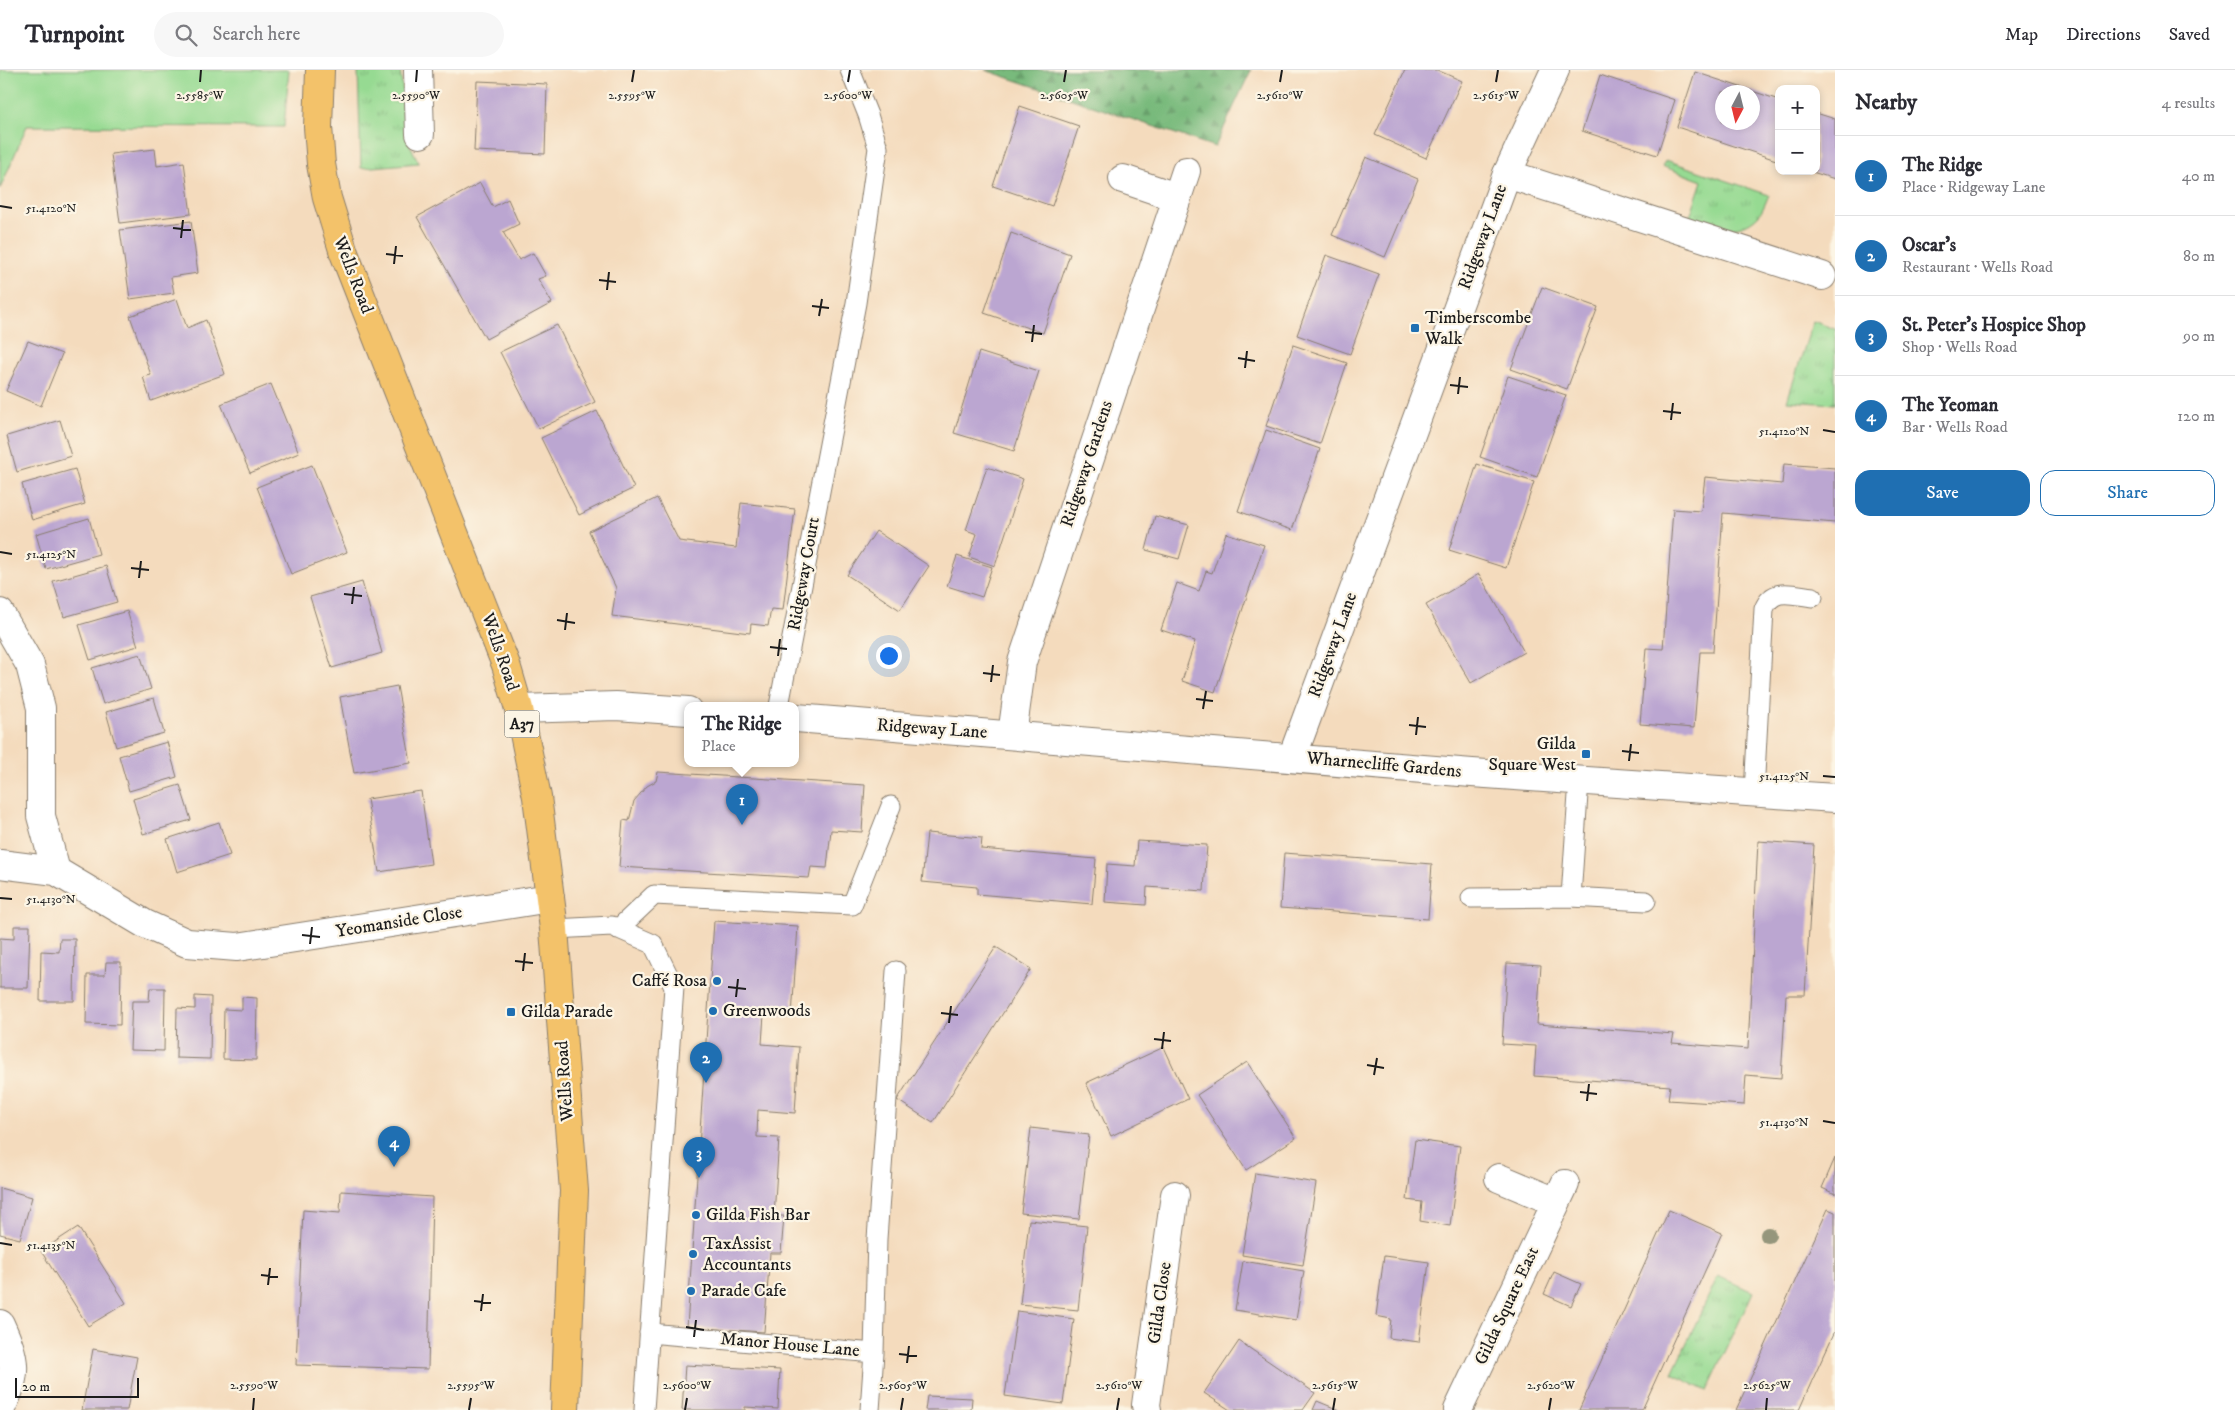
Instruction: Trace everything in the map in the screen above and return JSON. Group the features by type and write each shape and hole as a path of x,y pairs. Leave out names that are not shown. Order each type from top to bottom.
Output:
{"highway":[{"name":"Wells Road","path":"320,70 318,127 321,164 327,198 344,253 485,610 519,709 537,797 554,929 574,1191 565,1410"}],"street":[{"path":"418,70 420,134"},
{"name":"Ridgeway Lane","path":"799,718 1292,758 1507,174 1555,70"},
{"name":"Ridgeway Gardens","path":"1012,735 1022,662 1186,171"},
{"path":"1507,174 1822,276"},
{"path":"1123,178 1176,197"},
{"path":"0,613 30,665 40,708 41,816 56,871"},
{"path":"519,709 616,706 684,711"},
{"name":"Wharnecliffe Gardens","path":"1292,758 1835,798"},
{"name":"Yeomanside Close","path":"0,864 56,871 144,924 187,943 237,947 550,898"},
{"name":"Gilda Square East","path":"1458,1410 1560,1193 1499,1178"},
{"name":"Gilda Close","path":"1147,1410 1146,1404 1175,1195"},
{"path":"0,1324 14,1356 13,1381 0,1410"}],"lane":[{"name":"Ridgeway Court","path":"781,702 856,303 878,148 850,70"},
{"path":"1754,793 1764,609 1768,598 1777,593 1814,597"},
{"path":"1570,897 1579,780"},
{"path":"618,929 654,895 852,906 891,806"},
{"path":"1471,898 1570,897 1646,901"},
{"path":"554,929 612,926 653,944 674,987 644,1410"},
{"path":"874,1352 877,1239 896,971"},
{"name":"Manor House Lane","path":"649,1333 874,1352 870,1410"}],"green space":[{"path":"0,70 289,70 284,127 27,126 0,189"},
{"path":"358,70 400,70 410,145 419,163 361,168"},
{"path":"985,70 1251,70 1215,147"},
{"path":"1666,160 1769,195 1758,216 1742,226 1725,228 1689,219 1702,181 1662,166"},
{"path":"1813,321 1835,329 1835,404 1787,401"},
{"path":"1718,1276 1753,1292 1707,1391 1672,1374"}],"building":[{"path":"1405,70 1437,70 1462,81 1426,158 1375,135"},
{"path":"1695,72 1734,85 1715,85 1715,130 1760,130 1760,94 1775,99 1775,160 1677,127"},
{"path":"1600,75 1675,100 1657,155 1582,131"},
{"path":"477,81 547,84 545,154 474,151"},
{"path":"1020,106 1079,126 1052,206 993,186"},
{"path":"1820,114 1835,119 1835,179 1820,174"},
{"path":"155,149 157,166 184,162 191,214 120,223 111,154"},
{"path":"1366,157 1418,179 1385,257 1332,235"},
{"path":"480,183 493,207 508,199 519,224 503,232 519,260 533,253 546,276 538,279 552,303 486,339 417,217"},
{"path":"191,221 198,273 171,277 174,293 130,299 120,230"},
{"path":"1011,233 1070,254 1043,333 984,313"},
{"path":"1326,255 1379,274 1350,354 1297,335"},
{"path":"1542,287 1598,307 1567,389 1511,369"},
{"path":"177,299 187,328 206,320 225,374 151,401 143,377 151,375 130,316"},
{"path":"557,325 595,402 539,429 500,352"},
{"path":"28,341 62,354 41,406 6,391"},
{"path":"1293,345 1347,363 1320,444 1266,426"},
{"path":"979,352 1039,371 1014,451 954,433"},
{"path":"1508,376 1566,395 1537,477 1480,457"},
{"path":"271,384 299,453 250,473 221,404"},
{"path":"597,411 634,488 579,515 541,438"},
{"path":"60,420 71,456 17,472 7,436"},
{"path":"1266,430 1320,449 1292,530 1238,511"},
{"path":"1477,464 1534,482 1506,568 1449,550"},
{"path":"1784,464 1835,468 1835,523 1723,513 1713,652 1700,652 1694,728 1640,724 1646,648 1663,649 1673,509 1701,511 1705,477 1782,484"},
{"path":"312,465 347,552 291,574 257,487"},
{"path":"987,467 1023,479 995,566 969,557 977,534 966,530"},
{"path":"75,469 85,504 32,520 22,484"},
{"path":"657,498 679,541 736,548 741,503 795,509 783,610 771,609 768,626 751,624 750,633 612,616 616,588 589,531"},
{"path":"1155,516 1189,525 1179,559 1146,550"},
{"path":"89,518 99,554 46,569 36,534"},
{"path":"876,531 929,566 900,610 847,575"},
{"path":"1226,533 1264,545 1215,692 1182,681 1195,641 1161,630 1177,583 1199,591 1206,571 1212,573"},
{"path":"957,556 992,567 982,597 947,586"},
{"path":"106,566 117,602 64,617 53,581"},
{"path":"1479,574 1524,652 1471,683 1426,605"},
{"path":"362,582 382,653 332,668 310,597"},
{"path":"127,611 138,646 90,660 79,625"},
{"path":"140,654 151,689 103,704 92,668"},
{"path":"397,686 411,763 354,773 340,697"},
{"path":"154,698 164,733 116,747 106,712"},
{"path":"167,742 177,777 129,791 119,756"},
{"path":"658,772 865,785 862,832 831,830 827,868 811,867 809,878 619,867 623,820 629,821 634,801 647,786 656,781"},
{"path":"180,785 191,820 143,834 133,799"},
{"path":"421,791 431,864 379,872 367,799"},
{"path":"219,822 230,855 177,872 167,839"},
{"path":"927,833 982,838 981,849 1096,859 1092,904 977,894 977,887 922,882"},
{"path":"1137,841 1207,845 1204,891 1147,887 1146,905 1105,902 1107,864 1135,866"},
{"path":"1758,841 1814,845 1805,995 1786,995 1781,1078 1746,1075 1744,1105 1668,1100 1670,1086 1534,1076 1536,1046 1502,1044 1507,963 1541,965 1537,1024 1674,1034 1672,1043 1748,1049"},
{"path":"1284,853 1432,864 1428,919 1280,908"},
{"path":"714,921 798,926 792,1016 764,1014 762,1044 799,1047 795,1113 758,1110 757,1137 779,1138 774,1216 784,1216 781,1253 770,1253 764,1332 687,1327"},
{"path":"14,926 30,926 28,988 0,988 0,938 14,939"},
{"path":"60,939 75,939 74,1001 40,1001 41,951 59,952"},
{"path":"996,947 1031,969 933,1123 897,1100"},
{"path":"106,962 121,962 120,1025 86,1024 87,975 105,975"},
{"path":"150,988 165,988 164,1051 130,1050 132,1001 149,1001"},
{"path":"195,996 211,997 210,1059 176,1058 177,1008 195,1009"},
{"path":"242,997 257,998 256,1060 223,1059 224,1009 242,1010"},
{"path":"1164,1047 1188,1099 1111,1136 1086,1083"},
{"path":"1247,1062 1296,1138 1246,1170 1197,1095"},
{"path":"1031,1128 1089,1135 1079,1219 1021,1213"},
{"path":"1415,1140 1460,1146 1450,1226 1420,1221 1422,1202 1407,1200"},
{"path":"1835,1158 1835,1194 1822,1188"},
{"path":"1255,1173 1316,1183 1303,1265 1242,1255"},
{"path":"0,1188 32,1197 20,1239 0,1234"},
{"path":"341,1191 432,1197 428,1369 296,1365 303,1210 340,1213"},
{"path":"1828,1209 1835,1212 1835,1331 1799,1410 1736,1410"},
{"path":"1669,1210 1722,1233 1709,1262 1642,1410 1579,1410"},
{"path":"1029,1220 1087,1226 1078,1310 1020,1304"},
{"path":"78,1227 126,1303 88,1326 41,1251"},
{"path":"1384,1256 1429,1262 1419,1342 1389,1338 1391,1319 1376,1316"},
{"path":"1243,1261 1304,1271 1296,1320 1235,1310"},
{"path":"1554,1272 1581,1284 1571,1306 1544,1294"},
{"path":"1017,1311 1074,1319 1063,1404 1005,1396"},
{"path":"1239,1341 1315,1393 1303,1410 1230,1410 1204,1393"},
{"path":"93,1349 137,1357 127,1410 82,1410"},
{"path":"685,1365 780,1370 778,1409 745,1407 745,1410 682,1410"},
{"path":"927,1396 972,1398 971,1410 925,1410"},
{"path":"1317,1401 1339,1410 1313,1410"}],"place":[{"name":"Timberscombe Walk","path":"1415,328"},
{"name":"Gilda Square West","path":"1586,754"},
{"name":"The Ridge","path":"742,825"},
{"name":"Caffé Rosa","path":"717,981"},
{"name":"Greenwoods","path":"713,1011"},
{"name":"Gilda Parade","path":"511,1012"},
{"name":"Oscar's","path":"706,1083"},
{"name":"The Yeoman","path":"394,1167"},
{"name":"St. Peter's Hospice Shop","path":"699,1178"},
{"name":"Gilda Fish Bar","path":"696,1215"},
{"name":"TaxAssist Accountants","path":"693,1254"},
{"name":"Parade Cafe","path":"691,1291"}]}
